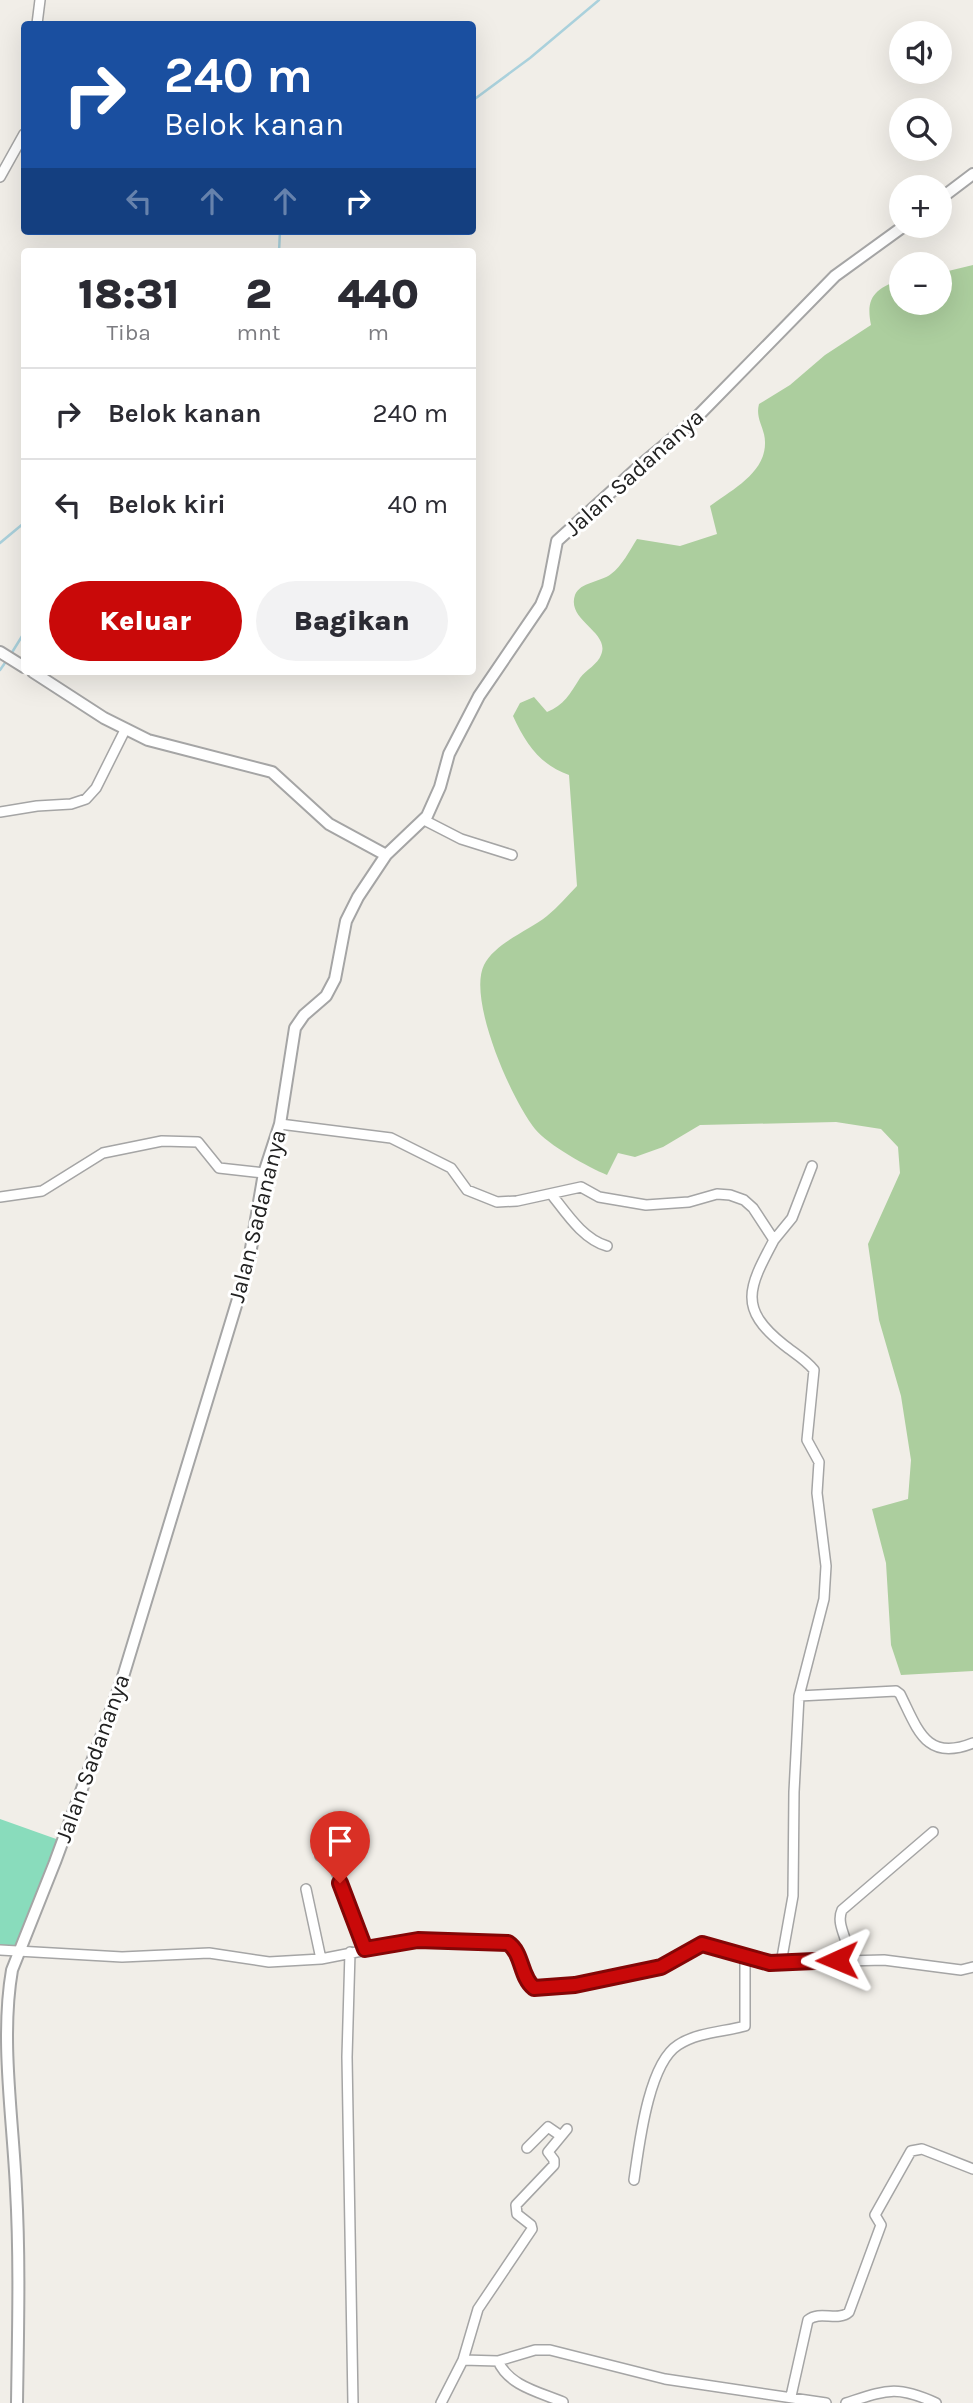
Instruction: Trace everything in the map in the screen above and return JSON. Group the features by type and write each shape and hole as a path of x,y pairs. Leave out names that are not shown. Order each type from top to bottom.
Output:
{"street":[{"path":"37,21 40,0"},
{"path":"0,177 21,139"},
{"path":"952,190 973,174"},
{"name":"Jalan Sadananya","path":"17,2403 16,2190 8,2079 7,2006 12,1970 122,1679 248,1266 264,1173 280,1124 295,1028 330,988 340,961 346,921 386,855 424,820 437,794 449,754 479,696 541,605 548,588 557,541 692,422 835,276 889,237"},
{"path":"0,652 21,665"},
{"path":"38,675 125,730 180,749 264,768 282,780 329,824 386,855"},
{"path":"0,812 71,804 86,799 96,788 125,730"},
{"path":"424,820 461,839 512,855"},
{"path":"280,1124 391,1138 451,1168 467,1190 497,1202 552,1195 581,1186 605,1198 646,1205 689,1202 717,1194 730,1195 744,1200 753,1208 775,1240"},
{"path":"0,1197 42,1191 103,1153 162,1141 194,1140 202,1145 219,1168 264,1173"},
{"path":"781,1963 793,1896 794,1792 799,1696 824,1599 826,1566 817,1493 819,1462 807,1440 814,1372 765,1329 751,1304 753,1286 775,1240 792,1218 813,1166"},
{"path":"552,1195 579,1228 598,1243 607,1246"},
{"path":"799,1696 896,1691 901,1694 920,1735 935,1747 953,1749 973,1743"},
{"path":"850,1960 850,1946 839,1924 842,1910 933,1832"},
{"path":"320,1856 328,1856 332,1861 365,1949"},
{"path":"306,1889 321,1959"},
{"path":"0,1950 122,1957 209,1953 269,1962 321,1959 418,1940 508,1943 516,1951 529,1984 540,1989 587,1983 661,1967 702,1944 745,1957 781,1963 884,1960 961,1970 973,1967"},
{"path":"349,1952 347,2057 353,2403"},
{"path":"634,2180 642,2123 652,2095 654,2077 670,2052 680,2043 721,2029 743,2027 745,1957"},
{"path":"441,2403 463,2360 478,2309 532,2230 531,2225 517,2214 516,2205 554,2165 548,2152 564,2132 548,2127 527,2148"},
{"path":"791,2396 808,2320 817,2315 843,2316 849,2312 881,2225 875,2215 911,2151 922,2149 973,2169"},
{"path":"463,2360 498,2361 535,2350 550,2350 666,2379 826,2403"},
{"path":"498,2361 506,2377 563,2402"},
{"path":"846,2403 898,2389 914,2392 936,2403"}],"green space":[{"path":"973,265 973,1671 901,1675 891,1645 886,1563 872,1509 908,1499 911,1460 901,1396 879,1320 868,1244 900,1173 898,1147 881,1129 836,1122 700,1125 663,1147 635,1157 618,1153 607,1175 558,1148 535,1129 515,1096 494,1049 480,981 484,965 496,950 547,916 577,886 569,775 549,765 535,752 513,716 520,703 534,697 547,712 558,706 601,655 600,640 577,612 575,595 581,587 615,571 637,539 680,546 717,534 710,506 746,480 760,463 764,453 765,437 758,414 759,404 790,385 825,355 871,325 871,300 885,286 889,284 889,315 952,315 952,270"},
{"path":"0,1819 59,1840 14,1949 0,1947"}],"waterway":[{"path":"476,98 530,58 599,0"},
{"path":"279,248 280,235"},
{"path":"0,543 21,526"},
{"path":"11,654 21,638"},
{"path":"0,670 7,660"}],"route":[{"path":"340,1883 365,1949 418,1940 508,1943 516,1951 531,1987 540,1989 575,1985 661,1967 702,1944 770,1963 837,1960"}]}
